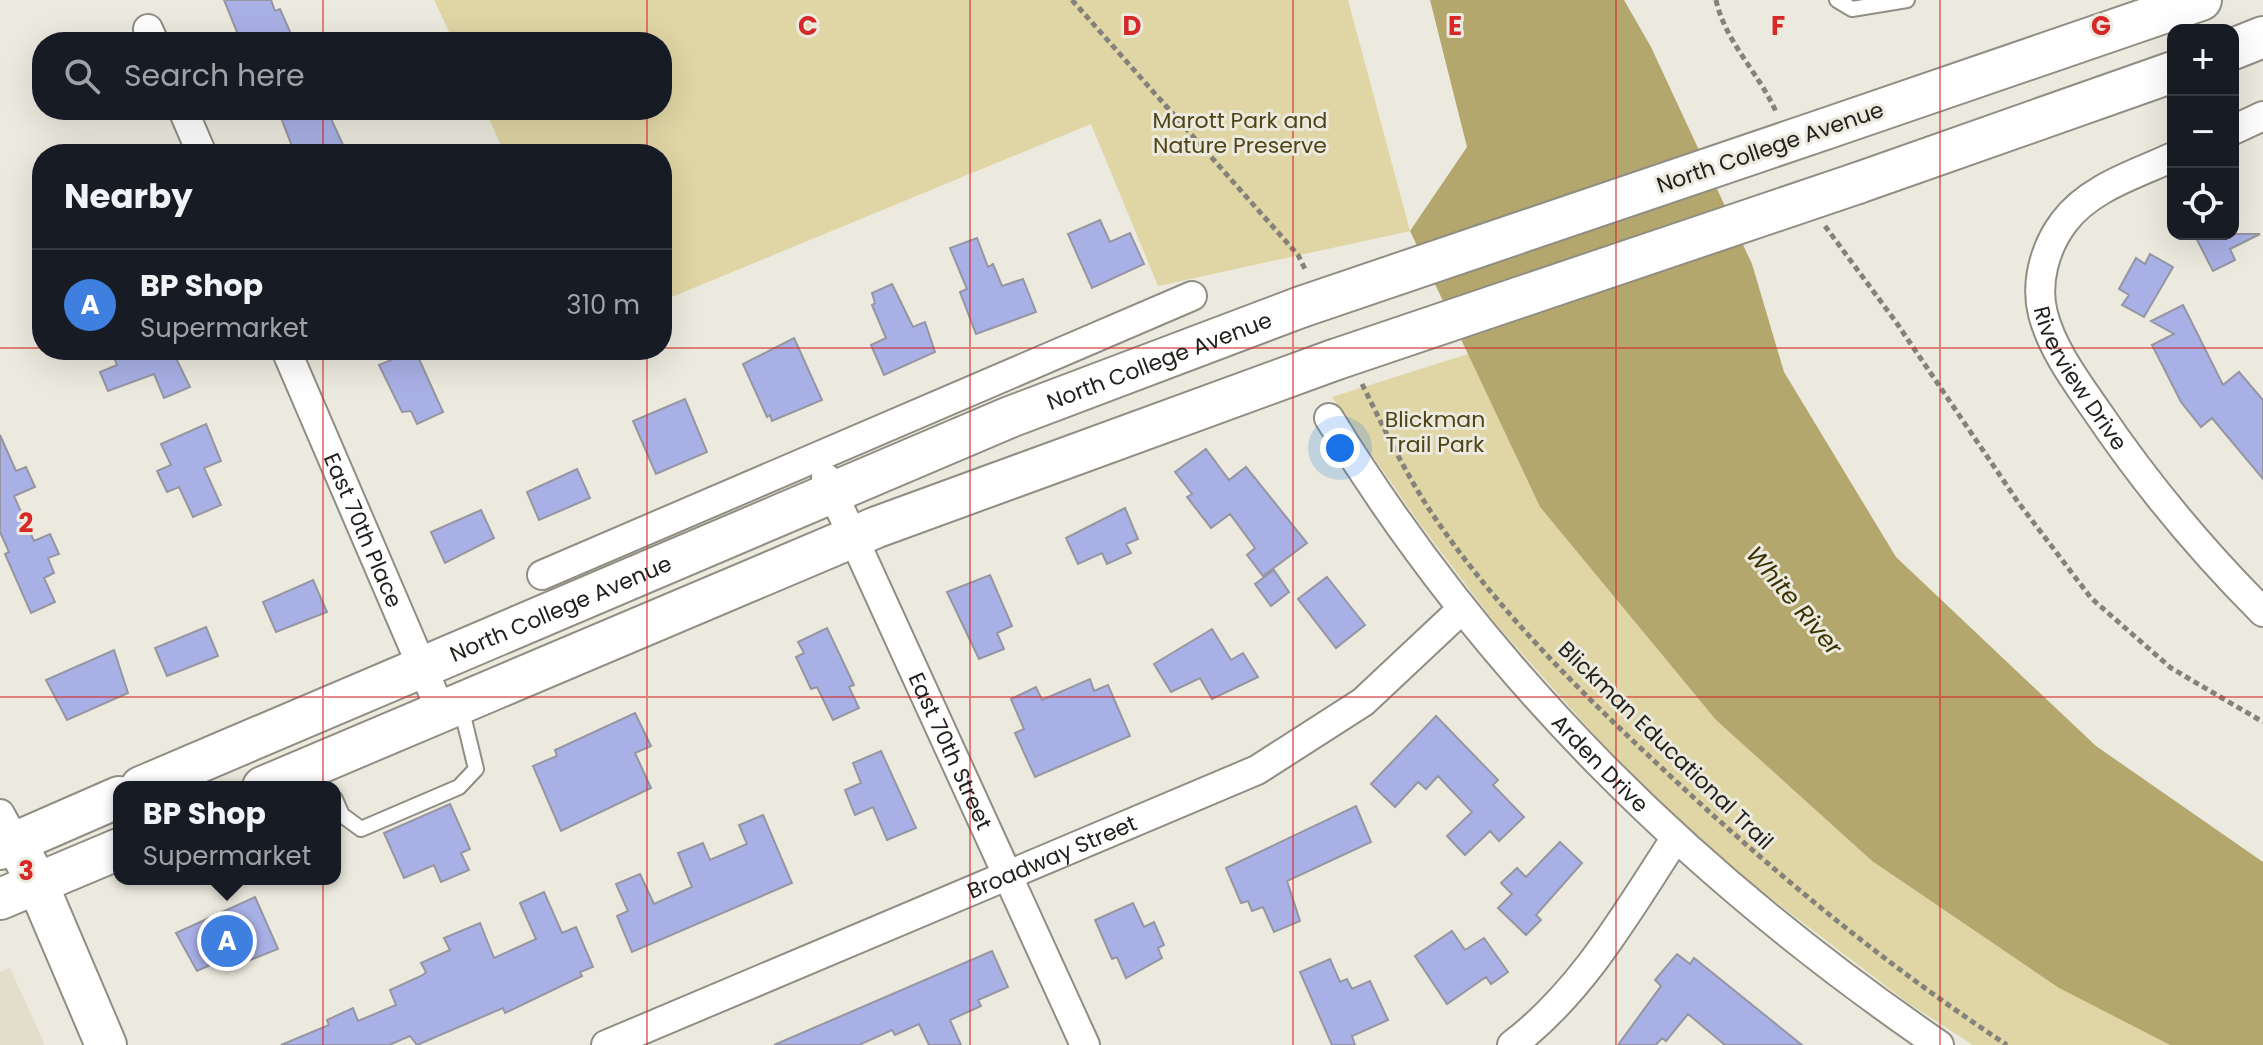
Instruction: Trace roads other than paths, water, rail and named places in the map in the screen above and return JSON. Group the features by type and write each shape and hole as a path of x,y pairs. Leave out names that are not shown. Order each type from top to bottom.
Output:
{"main road":[{"name":"North College Avenue","path":"155,781 422,667 825,475 1074,391 1307,295 1825,129 2201,0"},
{"path":"2239,47 2263,37"},
{"path":"328,781 451,707 853,537 1346,368 2167,74"},
{"path":"106,1045 37,883 5,835 113,799"},
{"path":"0,899 113,851"}],"street":[{"path":"2239,127 2263,116"},
{"path":"187,120 198,144"},
{"name":"Riverview Drive","path":"2167,160 2094,195 2066,219 2042,271 2043,315 2080,389 2148,486 2211,560 2263,612"},
{"name":"North College Avenue","path":"542,575 825,475 1192,296"},
{"name":"East 70th Place","path":"290,360 422,667 451,707"},
{"name":"Arden Drive","path":"1329,418 1395,522 1461,610 1579,747 1675,839 1763,913 1939,1045"},
{"name":"East 70th Street","path":"825,475 1085,1045"},
{"name":"Broadway Street","path":"606,1045 1257,770 1382,686 1461,610"},
{"path":"1512,1045 1553,1008 1587,971 1675,839"}],"lane":[{"path":"1837,0 1852,9 1907,0"},
{"path":"341,813 361,829 459,787 476,769 464,728 451,707"}],"water":[{"name":"White River","path":"1430,0 1624,0 1651,47 1752,264 1784,372 1896,557 2096,746 2263,862 2263,1045 2170,1045 2059,988 1872,861 1716,720 1540,507 1410,231 1467,147"}],"place":[{"name":"BP Shop","path":"227,941"}],"park label":[{"name":"Marott Park and Nature Preserve","path":"1240,132"},
{"name":"Blickman Trail Park","path":"1435,432"}]}
